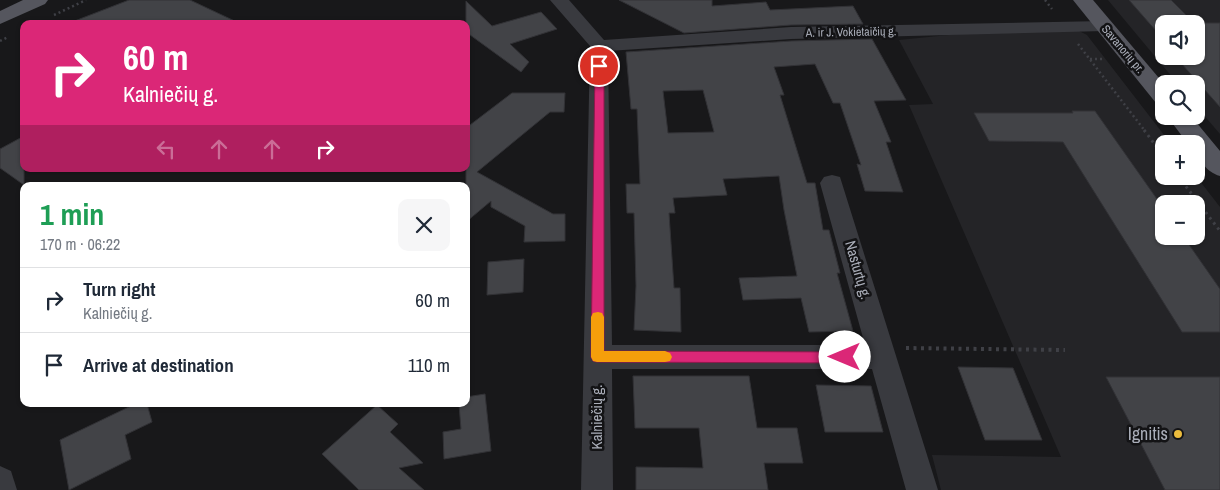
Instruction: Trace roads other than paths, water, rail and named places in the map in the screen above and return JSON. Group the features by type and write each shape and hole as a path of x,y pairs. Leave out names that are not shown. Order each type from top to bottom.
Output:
{"main road":[{"path":"0,10 37,0"},
{"path":"0,18 37,0"},
{"name":"Savanorių pr.","path":"1083,0 1155,87"},
{"path":"1185,125 1220,167"}],"street":[{"path":"558,0 599,46"},
{"name":"A. ir J. Vokietaičių g.","path":"599,46 791,33 1104,26"},
{"name":"Kalniečių g.","path":"597,490 599,46"},
{"name":"Nasturtų g.","path":"832,183 922,490"},
{"path":"597,357 882,352"},
{"path":"0,482 1,490"}],"place":[{"name":"Ignitis","path":"1178,434"}]}
